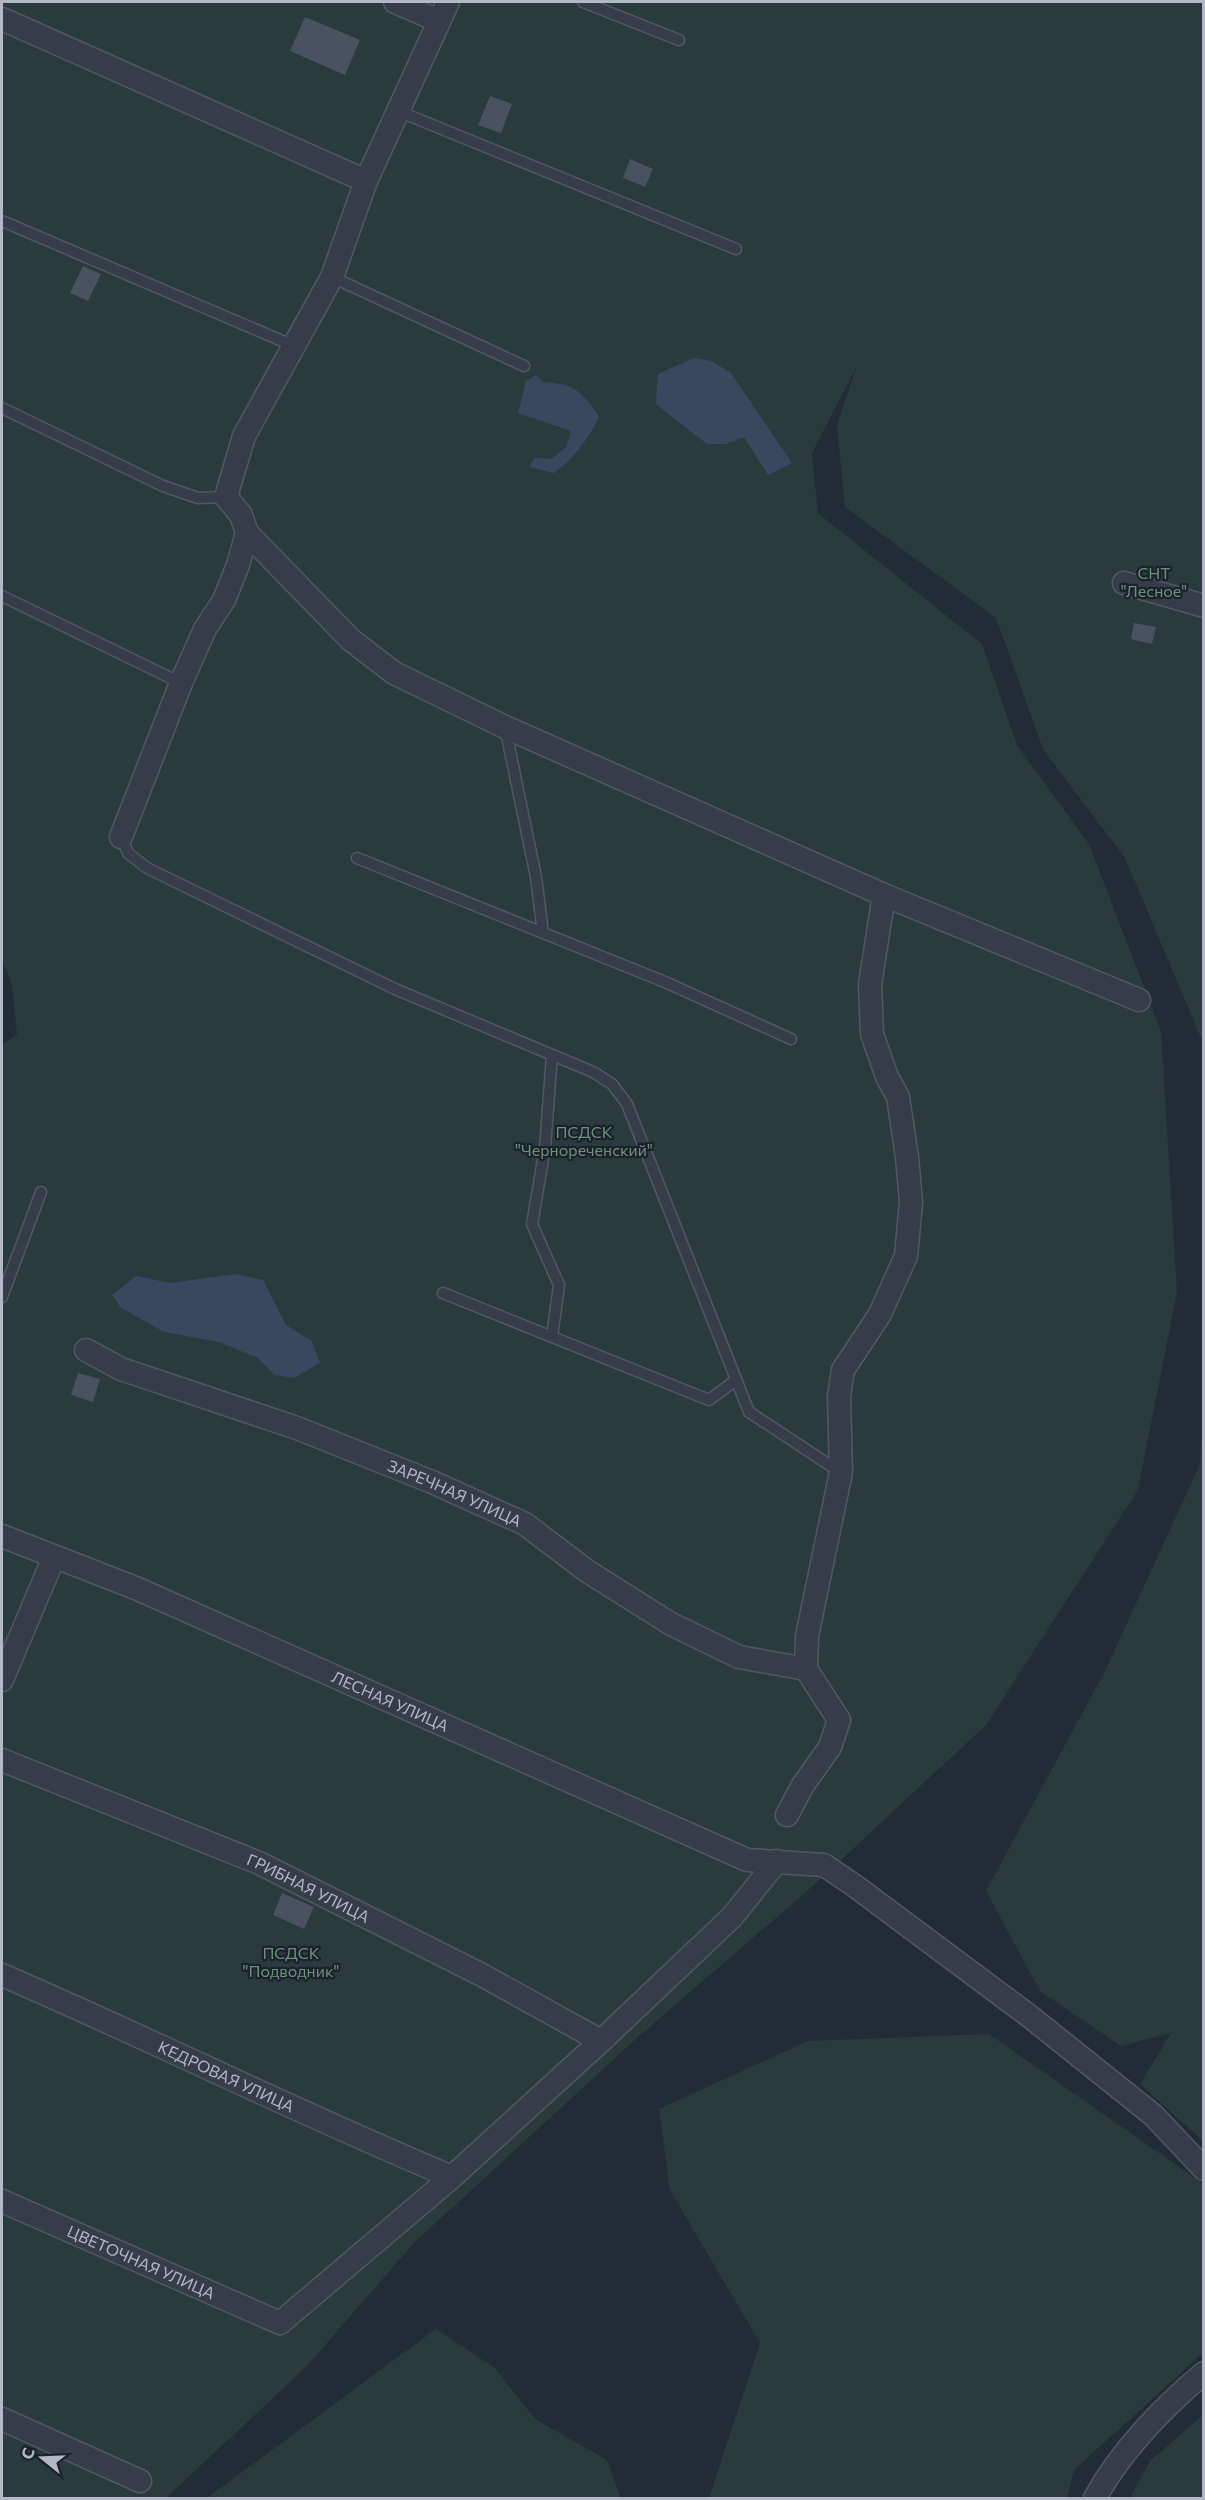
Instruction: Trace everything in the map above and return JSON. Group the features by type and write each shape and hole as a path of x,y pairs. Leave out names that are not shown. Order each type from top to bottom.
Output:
{"street":[{"path":"395,2 444,11 366,181 332,277 244,436 226,497 241,515 247,533 351,640 394,673 505,727 884,895 1139,1000"},
{"path":"2,19 366,181"},
{"path":"121,837 181,683 206,629 224,600 247,533"},
{"path":"1124,583 1202,611"},
{"path":"787,1815 803,1785 830,1747 839,1720 806,1669 807,1636 841,1472 839,1396 843,1370 880,1314 906,1256 911,1202 898,1097 887,1077 872,1034 870,984 884,895"},
{"name":"ЗАРЕЧНАЯ УЛИЦА","path":"86,1350 121,1369 346,1446 469,1498 525,1524 587,1571 671,1624 739,1657 806,1669"},
{"name":"ЛЕСНАЯ УЛИЦА","path":"2,1536 138,1589 747,1860 824,1865 1028,2015 1144,2108 1203,2169"},
{"path":"2,1680 54,1557"},
{"name":"ГРИБНАЯ УЛИЦА","path":"2,1760 259,1863 482,1975 601,2041"},
{"path":"452,2178 732,1917 777,1861"},
{"name":"КЕДРОВАЯ УЛИЦА","path":"2,1975 145,2037 340,2131 452,2178"},
{"name":"ЦВЕТОЧНАЯ УЛИЦА","path":"2,2201 280,2323 452,2178"},
{"path":"1095,2499 1106,2478 1143,2433 1203,2373"},
{"path":"2,2419 140,2481"}],"lane":[{"path":"583,2 679,40"},
{"path":"397,110 736,249"},
{"path":"2,221 294,346"},
{"path":"332,277 524,366"},
{"path":"2,408 163,486 198,498 226,497"},
{"path":"2,596 181,683"},
{"path":"505,727 537,877 543,933"},
{"path":"121,837 128,853 157,873 395,989 593,1072 612,1084 627,1104 748,1412 841,1472"},
{"path":"357,858 665,982 791,1039"},
{"path":"552,1055 545,1148 532,1224 559,1285 552,1337"},
{"path":"2,1297 41,1192"},
{"path":"443,1293 709,1400 736,1380"}],"green space":[{"name":"ПСДСК \"Чернореченский\"","path":"2,2 1203,2 1203,1043 1125,858 1043,749 996,618 845,507 837,425 857,366 812,453 818,513 982,644 1017,745 1089,844 1161,1031 1177,1292 1138,1490 986,1725 813,1886 638,2037 414,2243 306,2367 166,2498 2,2498 2,1044 17,1035 12,985 2,961"},
{"path":"1203,1415 1204,2141 1140,2084 1171,2033 1121,2046 1040,1991 986,1891 1105,1671 1200,1464"},
{"path":"989,2034 1202,2183 1203,2353 1074,2470 1067,2498 709,2498 760,2343 670,2190 659,2109 808,2041"},
{"path":"436,2329 495,2368 535,2419 607,2460 621,2498 207,2498"},
{"path":"1203,2415 1203,2498 1130,2498 1150,2461"}],"water":[{"path":"694,358 712,361 731,373 792,463 768,475 744,437 726,444 707,444 656,404 658,374"},
{"path":"536,375 543,382 577,390 599,417 580,448 554,473 529,467 534,458 552,459 566,447 571,431 518,413 526,381"},
{"path":"235,1274 263,1280 286,1325 312,1341 320,1363 294,1378 275,1375 258,1358 219,1342 164,1332 121,1308 112,1295 136,1276 170,1283"}],"building":[{"path":"305,17 360,40 345,75 290,51"},
{"path":"490,96 512,104 501,133 478,125"},
{"path":"630,159 653,169 645,187 623,178"},
{"path":"83,266 101,274 88,301 70,293"},
{"path":"1134,623 1156,627 1152,644 1131,639"},
{"path":"78,1373 100,1379 93,1402 71,1395"},
{"path":"282,1893 314,1907 304,1929 273,1915"}],"park label":[{"name":"СНТ \"Лесное\"","path":"1154,582"},
{"name":"ПСДСК \"Подводник\"","path":"291,1962"}]}
